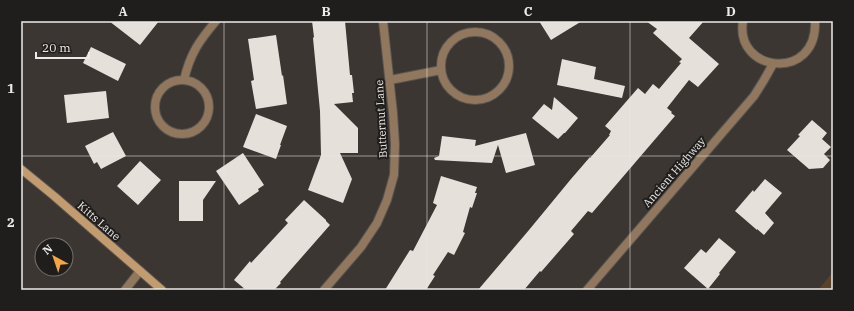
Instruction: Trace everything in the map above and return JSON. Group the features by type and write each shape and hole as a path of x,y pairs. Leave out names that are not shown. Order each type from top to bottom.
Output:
{"street":[{"path":"184,80 193,52 216,21"},
{"name":"Butternut Lane","path":"324,290 361,247 376,223 387,200 394,174 395,144 393,112 383,21"},
{"path":"743,21 743,34 746,45 753,54 762,60 773,64 784,64 795,60 805,53 811,44 815,33 814,21"},
{"path":"472,32 483,33 493,37 501,44 507,54 509,64 508,76 503,86 494,95 484,100 472,101 460,98 451,91 444,81 441,70 441,59 445,49 452,41 462,35 472,32"},
{"name":"Ancient Highway","path":"587,290 754,96 773,64"},
{"path":"390,80 441,70"},
{"path":"176,80 184,80 198,85 203,90 207,97 208,111 202,124 190,132 182,133 167,129 161,124 155,110 155,102 158,94 169,83 176,80"},
{"name":"Kitts Lane","path":"21,169 162,290"},
{"path":"125,290 140,271"}],"shaded area":[{"path":"833,272 833,290 818,290"}],"building":[{"path":"109,21 159,21 140,45"},
{"path":"312,21 345,21 350,75 352,75 354,93 352,93 353,102 334,104 358,128 358,153 340,153 352,179 343,203 308,190 321,155 320,111"},
{"path":"539,21 582,21 551,40"},
{"path":"646,21 704,21 689,38 719,64 698,87 689,80 667,108 675,116 592,213 588,211 571,231 574,234 524,290 478,290 610,135 611,131 605,126 638,88 645,94 653,84 659,89 681,63 679,62 682,59 653,33 657,29"},
{"path":"276,35 287,104 256,109 251,81 254,80 248,39"},
{"path":"91,47 126,64 118,81 83,63"},
{"path":"562,59 596,67 594,79 625,86 622,98 557,85"},
{"path":"106,91 109,118 67,123 64,95"},
{"path":"554,97 578,118 558,139 532,118 544,104 552,110"},
{"path":"256,114 287,126 276,159 243,147"},
{"path":"812,120 827,133 822,139 831,147 824,154 830,160 823,168 809,169 787,150"},
{"path":"113,132 126,156 101,169 97,162 94,164 85,146"},
{"path":"526,133 535,165 506,173 498,145 492,163 435,160 434,158 439,156 442,136 476,140 475,146"},
{"path":"243,153 264,185 258,189 259,191 239,205 216,171"},
{"path":"140,161 161,180 138,205 117,186"},
{"path":"441,176 477,187 475,193 477,193 472,208 470,207 463,232 465,233 454,255 448,252 433,275 435,276 426,290 385,290 410,250 413,251 437,205 433,203"},
{"path":"765,179 782,193 765,213 774,223 764,235 735,211 753,190 754,192"},
{"path":"179,181 216,181 203,200 203,221 179,221"},
{"path":"304,200 330,225 274,290 246,290 234,280 250,261 251,263 288,223 285,220"},
{"path":"719,238 736,252 708,289 684,268 701,249 706,253"}]}
